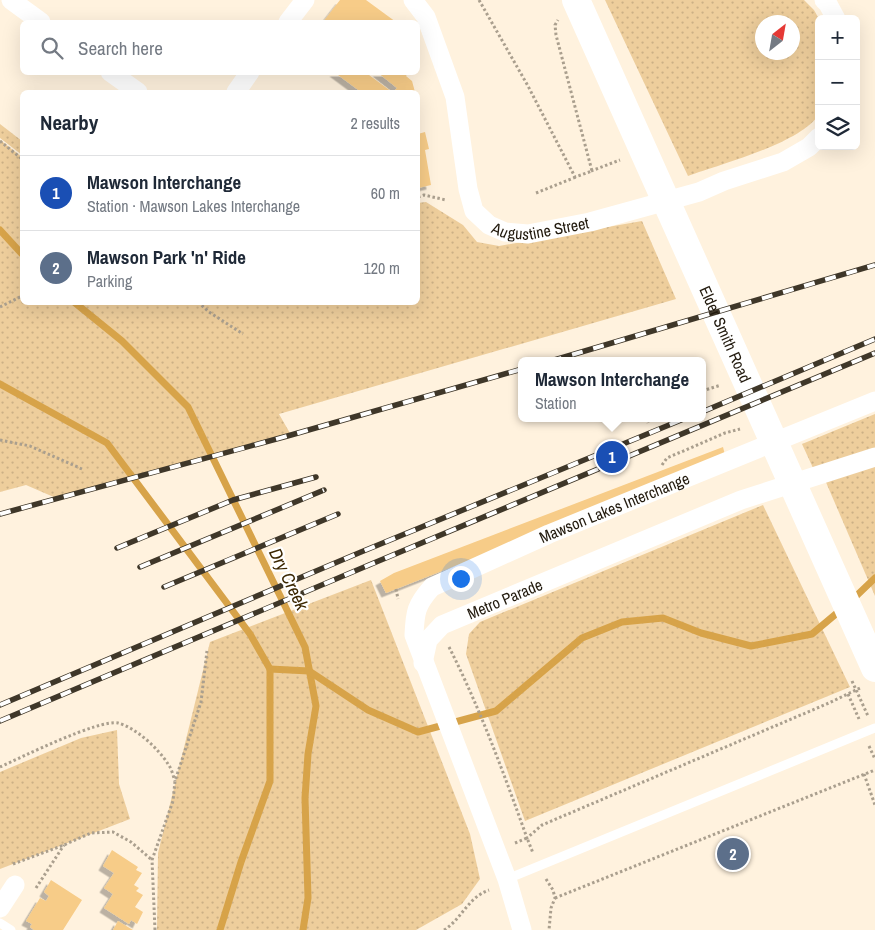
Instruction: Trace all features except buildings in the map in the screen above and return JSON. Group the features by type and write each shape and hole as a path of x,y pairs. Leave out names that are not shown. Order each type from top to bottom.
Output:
{"main road":[{"name":"Elder Smith Road","path":"569,8 656,177 869,677"}],"street":[{"path":"10,0 39,20"},
{"path":"289,20 304,0"},
{"name":"Augustine Street","path":"413,0 426,17 455,97 468,189 474,211 489,225 505,232 528,234 590,222 699,192 724,181 783,162 809,147 815,140"},
{"path":"824,0 834,15"},
{"path":"114,75 135,90"},
{"path":"237,90 248,75"},
{"name":"Mawson Lakes Interchange","path":"423,663 414,635 415,615 422,598 432,587 549,534 875,401"},
{"name":"Metro Parade","path":"423,663 428,640 442,624 740,500 875,457"},
{"path":"423,663 507,879 522,930"},
{"path":"0,908 15,884"}],"lane":[{"path":"507,879 875,728"},
{"path":"0,923 11,930"}],"path":[{"path":"478,0 528,86 575,177"},
{"path":"569,8 555,25 556,35 592,171"},
{"path":"0,141 20,157"},
{"path":"536,193 621,160"},
{"path":"420,197 446,200"},
{"path":"0,307 20,297"},
{"path":"201,305 242,334"},
{"path":"706,390 721,385"},
{"path":"667,458 725,433 740,429"},
{"path":"0,440 30,446 82,469"},
{"path":"155,930 152,860 173,801 175,781 201,702 207,651"},
{"path":"475,706 507,783 526,838 542,825 820,707 869,677"},
{"path":"0,767 95,726 117,723 134,730 157,750 169,764 175,781"},
{"path":"555,898 875,770"},
{"path":"864,774 875,805"},
{"path":"7,867 91,833 114,832 131,842 152,860"},
{"path":"32,894 64,845"},
{"path":"538,867 553,890 555,898 551,908 549,930"},
{"path":"444,930 450,926 478,894 507,879"}],"shaded area":[{"path":"605,0 804,0 814,10 817,15 815,15 815,118 796,134 739,159 688,176"},
{"path":"0,124 20,139 20,153 0,138"},
{"path":"0,140 20,155 20,305 420,305 420,203 426,202 463,225 477,242 499,246 642,221 676,299 279,414 291,435 56,498 26,485 0,492"},
{"path":"875,414 875,449 813,468 802,444"},
{"path":"875,464 875,596 825,480"},
{"path":"763,505 850,687 525,821 466,654 469,634 480,622"},
{"path":"371,580 470,834 480,879 462,904 416,930 157,930 158,853 210,642"},
{"path":"117,730 119,784 130,819 0,869 0,772 81,738"}],"waterway":[{"name":"Dry Creek","path":"0,230 20,252"},
{"name":"Dry Creek","path":"78,305 122,341 188,407 305,647 316,706 308,754 305,798 308,898 303,930"},
{"name":"Dry Creek","path":"0,384 107,443 250,634 270,669 270,781 241,862 220,930"},
{"path":"851,601 875,578"},
{"path":"270,669 309,671 368,710 418,732 496,711 582,638 622,622 663,618 701,633 751,646 812,634 843,608"}],"railway":[{"path":"564,357 875,265"},
{"path":"706,410 875,339"},
{"path":"0,721 875,353"},
{"path":"0,514 291,435 518,370"},
{"path":"0,705 361,552 676,422"},
{"path":"117,548 233,500 316,477"},
{"path":"140,567 324,490"},
{"path":"164,587 338,514"}],"place":[{"name":"Mawson Interchange","path":"612,457"},
{"name":"Mawson Park 'n' Ride","path":"733,854"}]}
